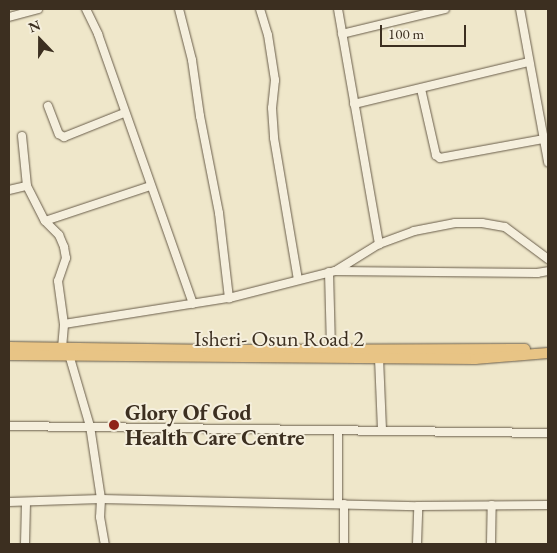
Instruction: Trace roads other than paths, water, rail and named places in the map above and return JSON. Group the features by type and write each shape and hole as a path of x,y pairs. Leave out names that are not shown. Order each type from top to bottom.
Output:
{"main road":[{"path":"9,347 66,350 331,348 512,350 548,346"},
{"name":"Isheri- Osun Road 2","path":"9,355 66,350 475,359 548,353"}],"street":[{"path":"9,17 38,9"},
{"path":"86,9 98,34 124,113 193,304"},
{"path":"179,9 192,60 200,116 214,188 229,298"},
{"path":"260,9 268,35 274,71 272,108 274,138 298,280"},
{"path":"338,9 380,244"},
{"path":"342,34 445,9"},
{"path":"520,9 548,162"},
{"path":"354,104 530,62"},
{"path":"421,89 436,155 440,158 544,139"},
{"path":"48,106 59,134 64,137 124,113"},
{"path":"22,136 27,186 45,221 59,235 64,247 66,258 58,281 66,350 90,426 101,499 100,516 105,544"},
{"path":"9,190 27,186"},
{"path":"45,221 150,186"},
{"path":"332,272 380,244 434,226 482,223 506,228 548,259"},
{"path":"64,324 229,298 332,272 536,273 548,271"},
{"path":"331,348 332,272"},
{"path":"379,358 382,430"},
{"path":"9,426 382,430 548,434"},
{"path":"338,430 344,544"},
{"path":"9,502 26,503 101,499 418,506 548,505"},
{"path":"25,544 26,503"},
{"path":"491,544 492,505"},
{"path":"417,544 418,506"}],"place":[{"name":"Glory Of God Health Care Centre","path":"114,425"}]}
